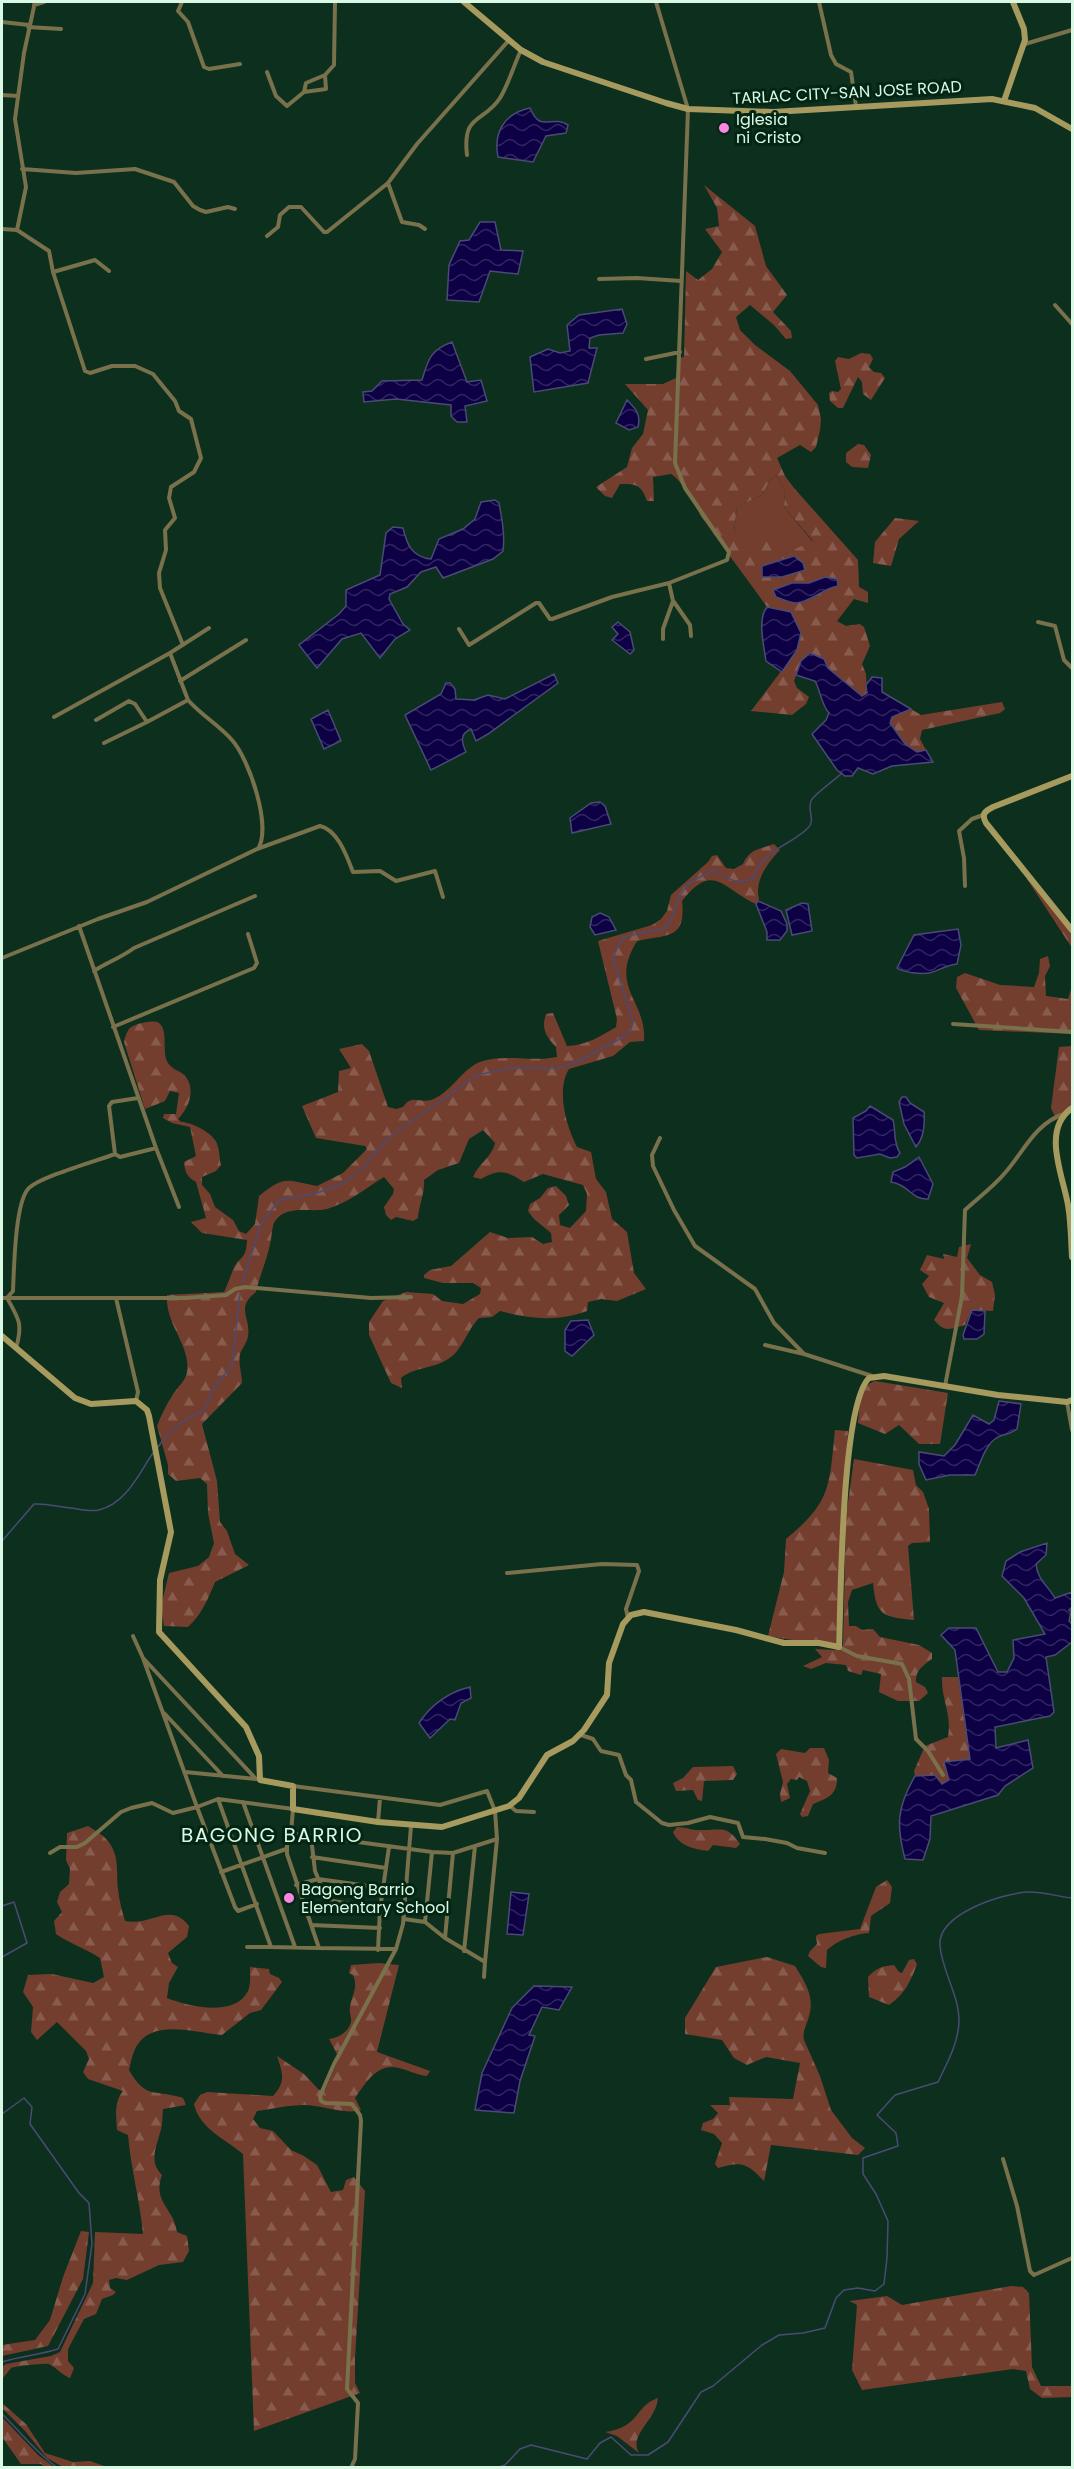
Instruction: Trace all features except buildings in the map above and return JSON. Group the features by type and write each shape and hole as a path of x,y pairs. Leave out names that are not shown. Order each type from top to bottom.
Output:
{"street":[{"path":"17,230 26,187 15,119 34,3 44,2"},
{"path":"182,2 178,11 188,22 204,67 209,69 240,64"},
{"path":"304,92 306,83 325,75 334,65 335,2"},
{"name":"TARLAC CITY-SAN JOSE ROAD","path":"464,2 521,50 551,65 688,109 773,111 969,99 1004,101 1035,108 1072,129"},
{"path":"459,629 469,645 536,603 539,603 552,619 612,597 669,583 727,560 729,556 729,552 685,488 676,467 675,425 680,352 688,109 656,2"},
{"path":"819,2 831,55 836,64 851,72 856,106"},
{"path":"1004,101 1024,45 1024,29 1013,2"},
{"path":"2,22 61,28"},
{"path":"1024,45 1072,30"},
{"path":"267,236 278,228 280,215 289,207 301,207 308,217 324,232 327,232 388,183 417,144 508,40"},
{"path":"467,155 466,141 471,124 500,98 521,50"},
{"path":"267,72 276,96 284,105 289,105 304,92 326,89 325,75"},
{"path":"2,95 18,96"},
{"path":"22,169 76,173 135,169 174,182 193,206 200,210 206,212 228,207 236,209"},
{"path":"388,183 402,222 419,225 425,229"},
{"path":"2,229 17,230 47,248 85,371 90,373 112,366 140,366 158,379 179,411 191,419 201,458 194,472 171,488 169,498 175,518 165,531 166,550 159,576 161,591 183,645"},
{"path":"53,272 95,260 109,271"},
{"path":"599,279 637,278 681,281"},
{"path":"1055,305 1072,324"},
{"path":"646,359 680,352"},
{"path":"669,583 673,601 690,625 691,636"},
{"path":"663,639 663,629 673,601"},
{"path":"1038,622 1052,624 1055,627 1064,660 1072,668"},
{"path":"54,717 170,653 210,628"},
{"path":"180,681 246,640"},
{"path":"170,653 188,700 232,740 243,756 261,815 262,838 257,849"},
{"path":"104,743 188,700"},
{"path":"96,720 129,701 135,704 147,722"},
{"path":"965,886 964,858 959,831 972,819 983,815 993,807 1072,776"},
{"path":"983,815 986,823 1072,930"},
{"path":"2,958 176,890 257,849 320,826 332,832 349,859 353,872 380,871 396,881 435,871 443,897"},
{"path":"94,971 122,957 134,948 255,896"},
{"path":"79,926 138,1098 179,1207"},
{"path":"113,1027 254,968 257,963 248,934"},
{"path":"953,1024 1072,1032"},
{"path":"115,1154 109,1106 112,1102 138,1098"},
{"path":"945,1386 962,1296 965,1210 1004,1175 1043,1124 1072,1108"},
{"path":"1064,1114 1058,1129 1057,1146 1069,1212 1072,1257"},
{"path":"660,1138 652,1155 653,1166 674,1210 695,1246 755,1289 774,1323 784,1335 793,1340 804,1354"},
{"path":"7,1298 13,1291 22,1200 28,1189 38,1182 115,1154 120,1157 156,1148"},
{"path":"2,1298 216,1296 226,1295 235,1289 245,1287 371,1298 411,1297"},
{"path":"7,1298 19,1320 20,1334 16,1349"},
{"path":"116,1298 138,1392 136,1401"},
{"path":"2,1336 68,1393 82,1401 91,1404 136,1401 147,1410 171,1532 160,1580 159,1632 246,1727 259,1756 258,1779"},
{"path":"765,1345 804,1354 872,1377 884,1376 998,1395 1070,1401 1072,1430"},
{"path":"839,1647 843,1517 851,1437 859,1395 865,1382 872,1377"},
{"path":"507,1573 602,1564 637,1565 639,1571 626,1609 628,1618"},
{"path":"50,1853 60,1847 77,1847 85,1844 121,1812 152,1803 173,1813 218,1799 378,1822 446,1827 510,1806 519,1798 548,1755 580,1735 607,1695 609,1663 620,1630 628,1618 644,1612 736,1630 783,1643 819,1643 839,1647 857,1656 902,1664 909,1679 916,1739 928,1751 943,1775"},
{"path":"133,1636 221,1872 238,1911 257,1904"},
{"path":"143,1658 258,1779"},
{"path":"161,1710 222,1776"},
{"path":"580,1735 592,1739 601,1751 619,1755 624,1771 631,1780 636,1802 662,1823 669,1825 688,1823 698,1818 720,1817 738,1823 743,1837 787,1843 797,1848 825,1852"},
{"path":"185,1772 258,1779 292,1786 440,1805 487,1791 495,1811 497,1839 484,1977"},
{"path":"292,1786 291,1833 286,1849 296,1885 320,1948"},
{"path":"378,1822 380,1798"},
{"path":"218,1799 272,1947"},
{"path":"243,1802 295,1947"},
{"path":"510,1806 516,1811 534,1812"},
{"path":"351,2468 355,2459 358,2403 347,2389 361,2121 353,2104 323,2102 320,2096 334,2064 396,1949 404,1919 411,1826"},
{"path":"291,1833 389,1847 453,1853 497,1839"},
{"path":"311,1837 312,1857 318,1879 328,1901 381,1909"},
{"path":"464,1951 475,1846"},
{"path":"378,1950 389,1847"},
{"path":"221,1872 286,1849"},
{"path":"425,1922 432,1852"},
{"path":"445,1938 453,1853"},
{"path":"312,1857 386,1868"},
{"path":"296,1885 318,1879 405,1891"},
{"path":"404,1919 425,1922 464,1951 484,1962"},
{"path":"311,1925 380,1928"},
{"path":"247,1947 396,1949"},
{"path":"1003,2159 1017,2206 1030,2271 1035,2275 1072,2258"}],"green space":[{"path":"704,185 755,226 766,266 787,295 773,312 791,331 792,338 786,339 774,325 750,305 736,317 740,330 755,345 790,371 818,405 821,419 816,447 811,452 800,445 777,458 785,476 794,488 858,560 859,587 868,592 868,603 854,599 837,621 846,626 860,624 864,627 870,646 862,664 866,674 867,693 862,696 828,668 824,659 801,661 794,681 797,688 809,697 806,704 792,715 751,711 788,662 797,625 791,612 767,607 676,478 671,474 653,477 654,501 647,501 640,488 634,485 620,484 612,498 605,496 596,487 627,467 632,448 643,434 648,410 625,384 663,384 676,378 678,358 684,357 686,271 698,280 712,269 722,252 705,229 719,226 717,208","holes":["776,475 785,491 784,507 813,541 784,554 772,534 745,545 734,531 737,507 762,495 770,480","762,567 805,570 782,577 762,577","825,577 838,586 796,603 776,597 773,590 792,583 809,583"]},
{"path":"861,353 870,354 873,359 869,367 874,372 881,373 885,378 871,400 863,394 862,382 858,377 843,408 838,408 830,401 829,393 838,392 841,389 835,361 838,357 849,359"},
{"path":"858,444 864,445 871,455 868,468 852,467 846,462 846,453"},
{"path":"776,475 785,491 784,507 813,542 784,554 745,546 734,531 737,507 762,495 770,480"},
{"path":"895,518 919,521 899,539 891,566 873,563 875,542"},
{"path":"1002,702 1005,709 1000,713 922,730 920,739 926,750 917,752 905,744 890,722 892,717 911,709 921,715"},
{"path":"774,844 780,850 763,872 758,885 759,899 756,904 726,885 710,880 702,882 682,901 681,923 678,929 666,936 637,941 629,957 626,971 627,982 640,1015 644,1041 630,1042 613,1056 569,1069 565,1078 563,1097 569,1129 577,1147 591,1152 596,1179 606,1192 612,1219 627,1232 634,1273 646,1289 617,1301 601,1299 588,1302 587,1311 565,1317 522,1316 500,1311 492,1317 479,1318 453,1355 436,1365 406,1374 401,1378 402,1388 391,1383 369,1335 369,1322 383,1301 406,1292 433,1294 442,1301 463,1304 480,1294 481,1288 473,1283 443,1283 424,1278 424,1275 430,1270 451,1266 490,1232 508,1238 532,1237 543,1244 552,1242 551,1233 528,1211 530,1204 540,1198 548,1188 556,1186 566,1196 569,1205 559,1215 560,1225 570,1228 586,1211 587,1194 583,1185 543,1174 524,1182 502,1172 481,1179 473,1177 495,1143 483,1130 469,1139 459,1163 438,1170 424,1180 418,1218 413,1221 396,1217 391,1220 386,1215 384,1207 394,1189 384,1177 350,1199 327,1209 293,1211 280,1216 273,1225 268,1253 256,1292 246,1303 248,1329 240,1358 242,1383 202,1424 217,1481 220,1522 227,1531 235,1554 249,1565 215,1582 201,1612 188,1627 164,1626 161,1606 169,1573 198,1566 209,1557 214,1543 208,1513 207,1484 200,1478 176,1481 168,1474 168,1465 157,1426 187,1372 185,1353 170,1316 167,1295 224,1292 235,1265 244,1255 247,1240 202,1233 191,1222 206,1218 196,1182 189,1176 184,1166 184,1162 196,1156 190,1127 172,1123 163,1118 164,1114 176,1114 179,1093 170,1091 165,1101 145,1109 124,1042 129,1029 148,1022 159,1023 162,1027 168,1063 184,1075 189,1082 190,1100 178,1119 205,1131 213,1137 218,1146 221,1165 216,1171 202,1177 202,1185 210,1194 215,1207 233,1220 239,1231 246,1234 255,1224 259,1196 275,1184 293,1181 317,1186 343,1173 367,1149 365,1146 316,1138 302,1106 338,1092 339,1071 351,1068 339,1049 362,1044 369,1051 388,1107 396,1109 412,1100 426,1101 438,1097 469,1069 483,1061 501,1058 557,1057 556,1047 544,1028 546,1014 553,1013 567,1046 574,1046 599,1037 616,1027 617,1019 598,941 652,925 661,919 667,911 671,895 712,856 717,855 726,868 734,869 743,864 752,852"},
{"path":"1030,877 1072,932 1072,948 1027,879"},
{"path":"1048,956 1050,966 1045,976 1046,996 1068,999 1072,986 1072,1034 979,1030 956,988 957,977 965,973 1000,985 1034,987 1039,973 1040,959"},
{"path":"1072,1046 1072,1104 1056,1119 1051,1108 1059,1047"},
{"path":"971,1244 967,1258 980,1275 992,1282 995,1295 993,1311 972,1310 965,1325 952,1329 941,1327 934,1320 944,1303 929,1297 922,1284 929,1276 920,1270 927,1255 944,1259 943,1254 957,1257 959,1247"},
{"path":"875,1381 948,1393 940,1444 919,1444 899,1425 885,1434 858,1423 865,1388"},
{"path":"835,1430 848,1431 836,1644 768,1636 784,1572 786,1539 812,1514 826,1491"},
{"path":"854,1459 913,1470 916,1485 923,1492 929,1509 930,1542 912,1543 908,1546 914,1620 895,1617 883,1612 876,1602 873,1583 852,1590 848,1602 849,1626 856,1626 862,1630 873,1629 880,1637 919,1645 932,1653 932,1659 917,1674 916,1682 925,1687 928,1693 919,1701 898,1701 879,1692 881,1674 863,1670 861,1675 848,1671 846,1665 826,1663 811,1669 803,1666 822,1657 815,1649 835,1650 843,1645 846,1517"},
{"path":"942,1677 958,1677 970,1760 950,1780 942,1784 935,1775 915,1776 914,1771 925,1746 948,1737 949,1721"},
{"path":"810,1748 824,1748 829,1760 828,1773 837,1778 837,1784 831,1795 813,1804 808,1816 802,1817 800,1814 810,1791 807,1781 799,1777 797,1780 791,1779 787,1784 790,1798 781,1802 783,1782 776,1754 781,1749 805,1753"},
{"path":"733,1766 737,1774 733,1780 704,1781 702,1801 698,1800 693,1790 676,1791 673,1783 683,1778 693,1767"},
{"path":"88,1826 105,1838 114,1851 119,1897 125,1921 135,1922 175,1915 189,1926 187,1937 168,1953 172,1963 178,1967 169,1983 167,1998 210,2008 233,2005 248,1991 250,1967 269,1969 270,1974 282,1982 261,2010 250,2013 222,2035 189,2030 165,2030 145,2036 138,2044 129,2070 135,2079 146,2090 183,2098 186,2105 163,2109 162,2126 154,2159 162,2175 160,2192 162,2199 177,2232 187,2236 189,2251 183,2262 159,2265 127,2280 116,2278 109,2280 110,2288 116,2292 102,2299 96,2314 84,2319 68,2349 68,2361 74,2368 70,2378 47,2364 11,2368 2,2379 2,2367 6,2364 51,2356 60,2352 93,2283 95,2232 143,2234 128,2135 117,2130 117,2104 123,2091 88,2079 83,2072 89,2059 86,2051 57,2022 37,2040 31,2032 33,2007 23,1992 28,1975 52,1974 93,1983 104,1977 100,1958 56,1934 54,1921 62,1912 57,1902 60,1892 69,1884 70,1869 66,1860 67,1833"},
{"path":"677,1827 728,1831 740,1844 736,1848 713,1845 708,1851 692,1848 683,1844 676,1837 673,1832"},
{"path":"887,1880 892,1887 890,1903 871,1916 869,1933 846,1938 831,1946 827,1950 826,1968 821,1967 808,1956 817,1944 816,1936 819,1934 860,1929 876,1887"},
{"path":"767,1957 795,1966 805,1984 810,1996 811,2009 804,2031 804,2040 820,2076 831,2110 852,2138 865,2148 858,2155 771,2145 764,2181 744,2165 718,2168 715,2164 722,2143 714,2134 701,2130 703,2123 713,2119 718,2113 710,2105 730,2105 729,2097 793,2099 800,2063 766,2057 747,2065 734,2058 722,2040 685,2034 685,2018 716,1967"},
{"path":"914,1959 917,1964 912,1976 903,1992 894,2001 889,2005 869,1997 868,1977 874,1971 894,1965 902,1973 909,1960"},
{"path":"379,1963 399,1965 377,2052 430,2071 427,2076 399,2068 385,2068 373,2075 355,2098 361,2110 348,2111 311,2105 292,2106 257,2111 253,2119 260,2128 273,2131 291,2150 317,2165 331,2192 343,2190 346,2180 354,2177 365,2191 355,2358 355,2383 360,2393 254,2431 243,2154 201,2120 194,2104 200,2095 207,2092 273,2096 282,2081 277,2056 304,2074 319,2090 325,2090 339,2058 329,2039 343,2034 351,2022 350,2008 355,1980 349,1973 351,1965"},
{"path":"81,2231 89,2232 83,2279 48,2346 2,2356 2,2345 35,2340 50,2320 63,2277"},
{"path":"1011,2286 1023,2287 1029,2293 1032,2367 1041,2386 1072,2386 1072,2397 1042,2398 1030,2389 1026,2371 1013,2369 862,2390 852,2370 857,2305 850,2301 887,2296 902,2305"},
{"path":"658,2398 653,2414 637,2440 639,2453 617,2436 605,2432 625,2426 645,2406"},
{"path":"2,2403 26,2424 45,2453 73,2462 90,2461 107,2467 63,2467 47,2458 2,2408"},
{"path":"2,2417 38,2455 54,2467 45,2467 41,2464 21,2464 2,2437"}],"water":[{"path":"530,108 534,116 542,122 556,121 568,125 566,133 546,136 533,162 498,157 497,140 503,125 514,114"},
{"path":"480,222 495,222 501,250 523,251 518,274 490,271 479,302 447,300 449,265 460,241 469,240"},
{"path":"622,309 627,324 623,333 590,338 589,348 597,348 588,383 534,392 530,357 548,349 560,353 570,351 567,325 579,315"},
{"path":"452,342 467,382 481,380 487,401 465,406 467,422 457,422 451,416 451,405 396,399 364,402 363,392 372,391 382,381 422,380 434,352"},
{"path":"627,400 635,409 639,419 638,427 629,430 616,423"},
{"path":"495,500 499,503 501,515 503,551 493,559 443,578 436,567 421,572 407,587 390,594 389,599 403,624 410,630 395,639 380,658 361,633 342,639 317,668 299,645 346,606 346,590 380,575 386,533 393,527 403,528 411,549 419,556 431,559 439,539 463,529 475,519 481,502"},
{"path":"794,556 803,563 805,570 782,577 762,577 762,566"},
{"path":"825,577 837,579 838,586 802,602 796,603 776,597 773,590 792,583 809,583"},
{"path":"767,607 791,612 801,633 797,650 782,672 766,661 762,618"},
{"path":"618,622 630,632 634,650 630,654 612,640 618,634 612,627"},
{"path":"810,653 824,659 828,668 862,696 867,693 866,685 872,677 882,678 882,692 911,709 892,717 890,723 905,744 917,752 926,750 933,762 892,766 873,774 858,768 852,776 845,776 837,770 812,734 826,720 829,713 824,706 817,685 815,681 796,675 801,661"},
{"path":"554,674 558,683 476,741 471,729 467,731 462,738 466,752 431,770 405,715 441,694 446,683 450,683 455,689 456,699 474,700 488,695 505,699"},
{"path":"328,710 341,741 324,749 311,719"},
{"path":"600,802 605,806 611,824 572,833 570,818 591,803"},
{"path":"758,901 781,911 787,924 787,931 780,940 767,940 767,932 756,904"},
{"path":"802,903 808,904 812,931 792,935 786,910"},
{"path":"600,913 609,917 616,930 595,935 590,927 592,917"},
{"path":"958,929 961,945 957,964 926,973 908,972 897,968 914,935"},
{"path":"902,1097 906,1097 910,1103 924,1112 923,1131 916,1147 904,1124 899,1102"},
{"path":"870,1106 893,1120 900,1153 897,1157 890,1158 880,1154 857,1158 854,1155 853,1118"},
{"path":"919,1157 933,1184 928,1199 922,1199 891,1182 893,1172"},
{"path":"972,1310 985,1311 984,1334 977,1339 964,1339 963,1335"},
{"path":"588,1320 594,1335 572,1356 565,1351 565,1330 571,1321"},
{"path":"999,1401 1021,1404 1017,1429 991,1442 975,1475 950,1475 926,1480 919,1464 919,1452 944,1456 955,1445 973,1415 989,1424 994,1420"},
{"path":"1047,1543 1046,1555 1036,1564 1038,1574 1055,1598 1072,1592 1069,1621 1072,1624 1072,1642 1055,1655 1046,1657 1054,1712 1050,1716 995,1727 996,1748 1028,1740 1033,1768 1005,1786 998,1795 931,1816 930,1839 923,1860 905,1859 900,1836 900,1816 905,1797 915,1776 935,1775 942,1784 949,1780 944,1762 970,1759 955,1650 941,1635 949,1628 976,1628 998,1672 1007,1672 1014,1658 1013,1640 1045,1634 1024,1598 1002,1576 1006,1561 1020,1552"},
{"path":"470,1687 471,1698 461,1703 455,1720 450,1719 430,1738 419,1723 424,1716 448,1696"},
{"path":"511,1892 529,1894 523,1935 507,1934"},
{"path":"534,1986 572,1987 559,2010 542,2007 529,2035 535,2036 520,2081 514,2113 475,2110 482,2073 512,2008"}],"waterway":[{"path":"243,1282 261,1224 279,1200 317,1193 344,1183 362,1169 388,1138 477,1075 511,1068 559,1068 581,1060 623,1037 631,1029 633,1022 614,962 615,953 623,937 665,928 683,891 691,882 708,873 715,870 729,879 738,881 754,878 769,855 808,828 811,822 811,801 842,773"},
{"path":"158,1447 166,1436 185,1420 204,1410 214,1388 232,1365 240,1294"},
{"path":"2,1541 34,1504 93,1511 109,1506 125,1494 153,1453"},
{"path":"496,2468 505,2465 520,2449 531,2445 587,2459 600,2443 611,2437 631,2455 648,2455 668,2442 701,2392 713,2386 762,2345 779,2335 825,2328 836,2298 844,2290 858,2288 875,2291 884,2284 888,2221 876,2194 863,2174 863,2158 898,2146 896,2133 877,2115 895,2095 938,2082 954,2046 959,2013 941,1955 942,1935 959,1915 1002,1897 1033,1892 1072,1898"},
{"path":"2,1906 14,1902 27,1943 2,1957"},
{"path":"2,2114 24,2098 32,2107 30,2124 79,2193 89,2203 92,2244 85,2294 58,2349 2,2362"},
{"path":"2,2414 58,2468"}],"place":[{"name":"Iglesia ni Cristo","path":"724,128"},
{"name":"Bagong Barrio Elementary School","path":"289,1898"}],"district":[{"name":"BAGONG BARRIO","path":"272,1835"}]}
